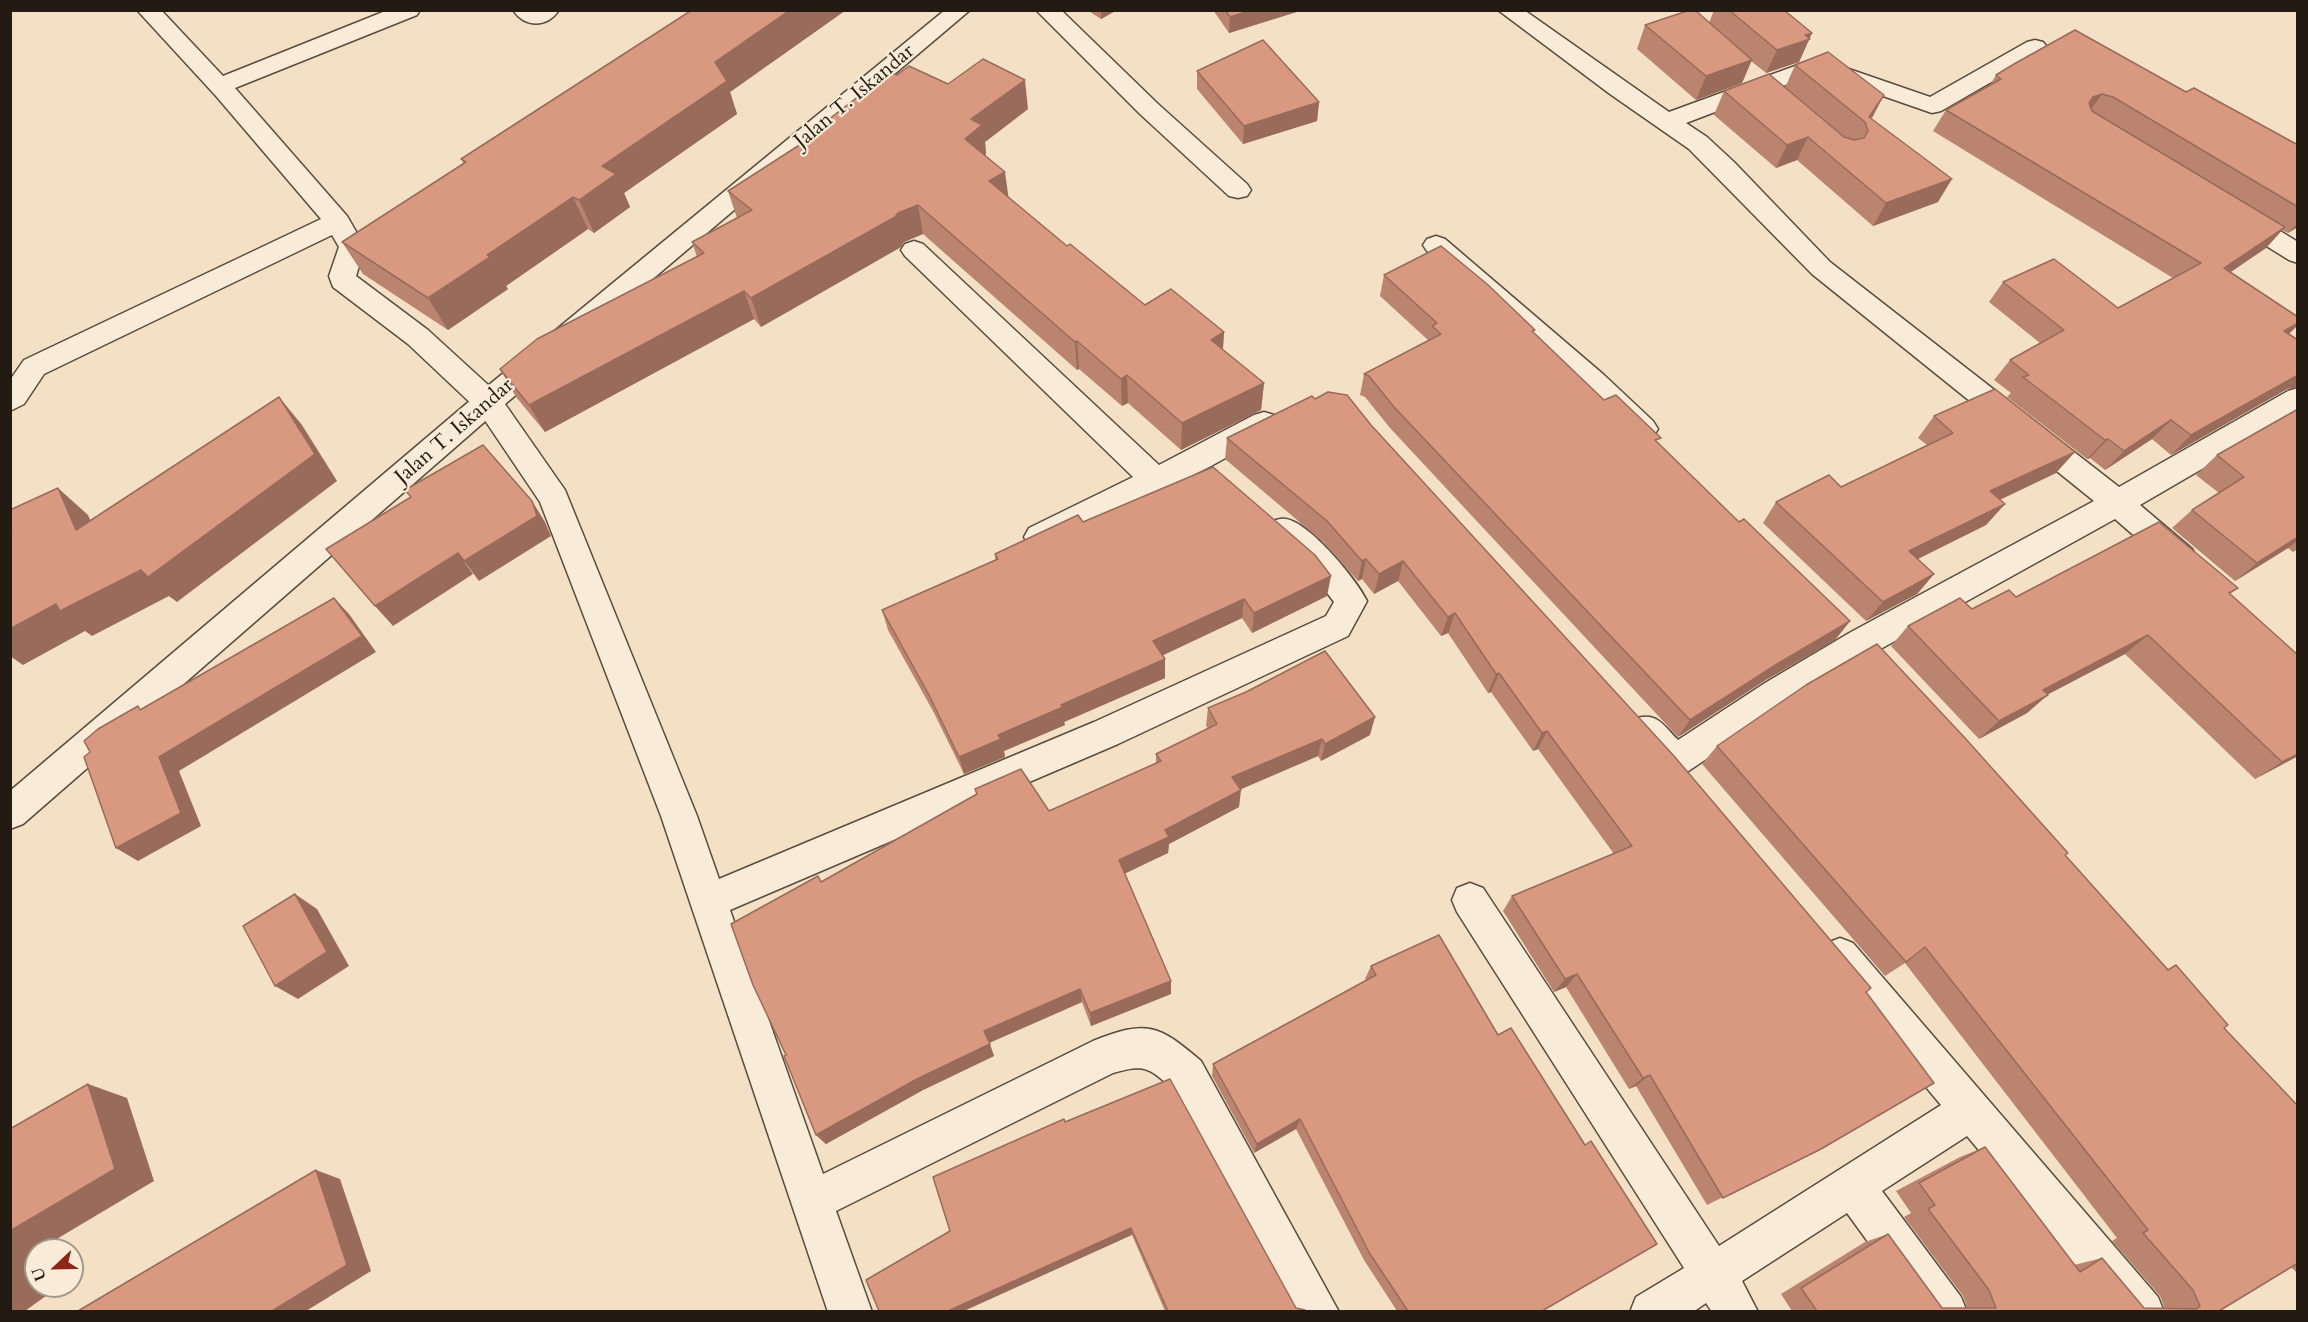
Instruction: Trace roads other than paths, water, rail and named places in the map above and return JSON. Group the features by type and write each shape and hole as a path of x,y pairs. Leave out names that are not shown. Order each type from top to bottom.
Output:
{"street":[{"path":"148,10 219,86 338,222 352,247 342,276 343,280 418,337 488,402 554,498 679,816 850,1311"},
{"path":"219,86 409,10"},
{"path":"524,10 535,18 548,10"},
{"name":"Jalan T. Iskandar","path":"10,813 488,402 958,10"},
{"path":"1047,10 1149,109 1238,190"},
{"path":"1509,10 1698,143 1821,268 2117,503 2198,572"},
{"path":"1666,122 1817,65 1932,106 2035,46"},
{"path":"2218,205 2298,254"},
{"path":"10,400 22,389 34,367 338,222"},
{"path":"1436,245 1594,382 1662,447"},
{"path":"914,250 1154,479"},
{"path":"1627,708 1686,774 1777,693 1863,642 2117,503 2298,399"},
{"path":"1026,544 1200,458 1285,412"},
{"path":"1200,458 1226,481"},
{"path":"708,901 1106,733 1337,626 1351,601 1324,565 1262,512"},
{"path":"1838,618 1887,668"},
{"path":"1470,900 1737,1311"},
{"path":"1819,931 2142,1311"},
{"path":"812,1201 1107,1055 1135,1047 1158,1050 1186,1074 1318,1311"},
{"path":"1651,1311 1713,1275 1970,1110"},
{"path":"1852,1185 1947,1311"}]}
